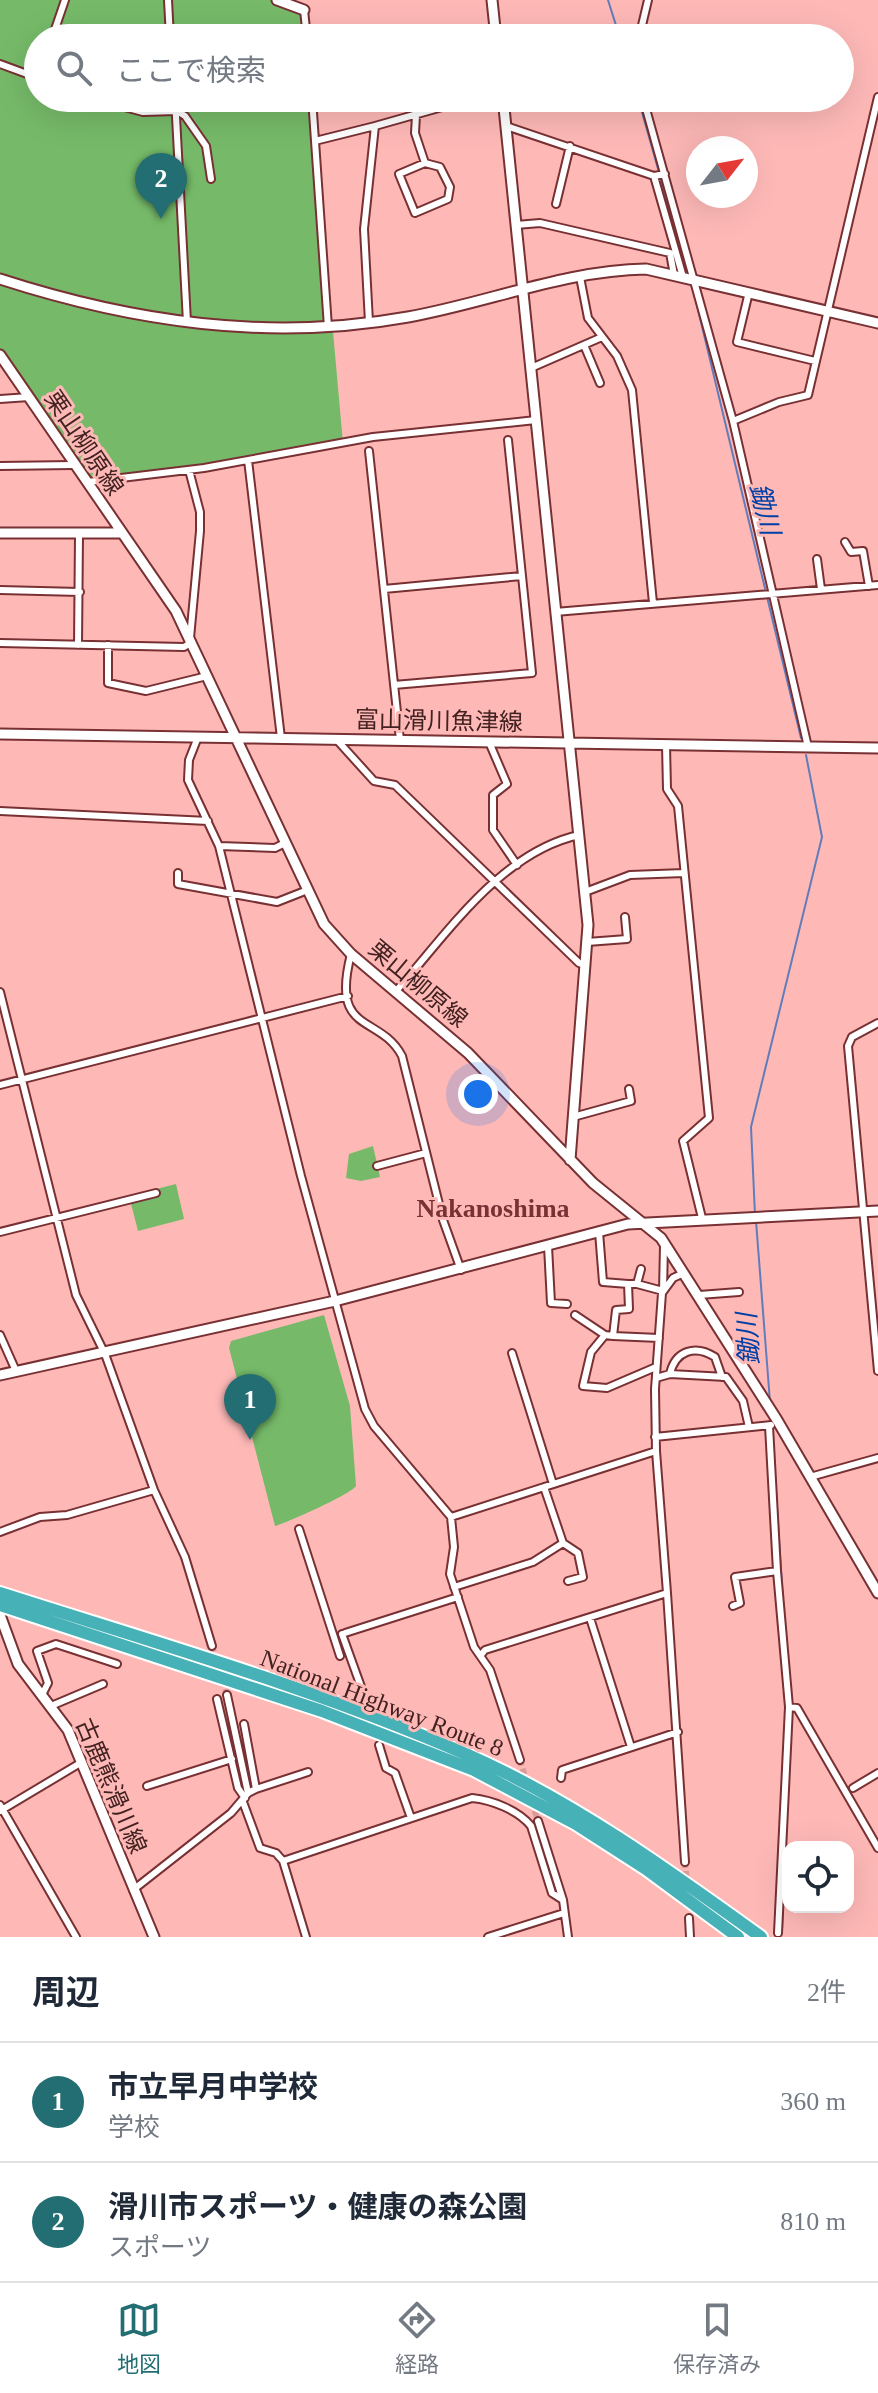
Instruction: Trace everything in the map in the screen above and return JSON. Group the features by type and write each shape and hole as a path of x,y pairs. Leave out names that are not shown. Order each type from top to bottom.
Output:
{"highway":[{"name":"National Highway Route 8","path":"0,1593 346,1707 469,1755 578,1813 761,1937"},
{"name":"National Highway Route 8","path":"0,1605 322,1711 474,1770 576,1824 646,1869 738,1937"}],"street":[{"path":"57,24 65,0"},
{"path":"168,0 169,24"},
{"path":"277,0 304,10 306,24"},
{"path":"492,0 495,24"},
{"path":"642,24 648,0"},
{"path":"0,64 24,73"},
{"path":"733,421 779,402 808,395 878,97"},
{"path":"177,112 187,324"},
{"path":"179,112 185,116 206,146 211,179"},
{"path":"313,112 328,327"},
{"path":"315,141 426,112"},
{"path":"504,112 585,892 586,965 570,1160"},
{"path":"646,112 678,276"},
{"path":"416,115 415,133 425,163"},
{"path":"369,322 364,229 375,126"},
{"path":"506,126 660,175"},
{"path":"556,204 570,146"},
{"path":"425,163 440,167 450,187 448,199 415,213 399,174 425,163"},
{"path":"660,175 695,279 733,421 808,747"},
{"path":"516,225 540,223 670,253 678,276"},
{"path":"0,279 127,315 187,324 328,327 406,318 610,270 646,269 878,323"},
{"path":"580,277 588,318 627,373 632,390 653,603"},
{"path":"749,292 737,342 815,361"},
{"path":"531,368 602,337"},
{"path":"584,345 600,383"},
{"name":"栗山柳原線","path":"0,355 85,483 176,611 305,891 324,924 351,954 468,1053 611,1199 644,1222 664,1242 878,1593"},
{"path":"0,399 29,397"},
{"path":"85,483 189,470 373,437 537,420"},
{"path":"394,685 532,673 508,440"},
{"path":"369,451 400,740"},
{"path":"248,460 281,738"},
{"path":"0,466 73,465"},
{"path":"0,643 184,647 191,640 200,531 200,512 189,470"},
{"path":"0,533 121,533"},
{"path":"78,645 79,535"},
{"path":"845,542 851,552 863,551 869,586"},
{"path":"817,559 821,589"},
{"path":"384,589 522,576"},
{"path":"555,612 878,585"},
{"path":"0,590 80,592"},
{"path":"108,645 108,683 146,691 207,676"},
{"name":"富山滑川魚津線","path":"0,734 877,746"},
{"path":"198,737 189,760 188,780 219,846 260,1018 365,1409 374,1426 451,1517 454,1547 450,1574 474,1647 490,1670 520,1760"},
{"path":"336,739 374,781 395,785 494,883 579,963 586,965"},
{"path":"489,742 507,784 493,795 493,830 517,865"},
{"path":"666,745 667,789 678,806 709,1118 707,1124 683,1141 702,1218"},
{"path":"0,811 208,821"},
{"path":"397,990 494,883 517,865 579,835"},
{"path":"219,846 275,848 283,844"},
{"path":"178,873 178,884 277,902 305,891"},
{"path":"585,892 630,875 684,873"},
{"path":"587,942 627,939 625,917"},
{"path":"351,954 348,996 355,1018 397,1047 402,1056 443,1220 461,1270"},
{"path":"0,992 76,1295 105,1354 154,1490 185,1557 212,1646"},
{"path":"0,1085 348,996"},
{"path":"878,1023 852,1037 848,1046 878,1371"},
{"path":"573,1117 631,1101 629,1089"},
{"path":"377,1166 426,1153"},
{"path":"0,1232 156,1193"},
{"path":"0,1375 335,1301 644,1222 878,1211"},
{"path":"599,1232 603,1282 637,1284 663,1291"},
{"path":"664,1242 655,1437 685,1862"},
{"path":"548,1246 551,1303 567,1304"},
{"path":"637,1284 641,1269"},
{"path":"663,1291 684,1272"},
{"path":"628,1284 629,1309 616,1310 609,1336 591,1352 583,1386 607,1388 656,1367"},
{"path":"699,1295 739,1292"},
{"path":"575,1315 609,1336 659,1338"},
{"path":"0,1335 16,1371"},
{"path":"670,1374 676,1358 683,1353 701,1350 715,1357 722,1377"},
{"path":"512,1353 553,1484"},
{"path":"656,1378 670,1374 726,1377 743,1401 749,1427"},
{"path":"655,1437 773,1423 777,1571 789,1707 778,1933"},
{"path":"451,1517 656,1451"},
{"path":"810,1477 878,1458"},
{"path":"544,1487 563,1543 578,1553 583,1577 568,1581"},
{"path":"0,1532 40,1517 67,1515 154,1490"},
{"path":"299,1529 340,1656"},
{"path":"454,1587 533,1562 563,1543"},
{"path":"733,1606 740,1603 735,1577 777,1571"},
{"path":"481,1655 485,1650 667,1593"},
{"path":"335,1637 458,1597"},
{"name":"古鹿熊滑川線","path":"0,1615 18,1664 68,1730 154,1937"},
{"path":"590,1618 631,1747"},
{"path":"345,1633 364,1695"},
{"path":"42,1695 48,1683 37,1651 56,1644 117,1664"},
{"path":"51,1706 103,1684"},
{"path":"227,1695 245,1798 260,1848 276,1853 283,1861 306,1937"},
{"path":"217,1699 238,1788 245,1798"},
{"path":"789,1707 797,1708 878,1848"},
{"path":"244,1724 256,1789"},
{"path":"561,1778 562,1770 678,1732"},
{"path":"379,1745 386,1768 395,1773 411,1818"},
{"path":"147,1786 232,1759"},
{"path":"76,1937 1,1809 82,1762"},
{"path":"133,1890 256,1789 308,1772"},
{"path":"853,1788 878,1773"},
{"path":"283,1861 472,1798 486,1799 525,1818 531,1826 552,1893 563,1900"},
{"path":"538,1821 563,1900 568,1937"},
{"path":"488,1937 564,1913"},
{"path":"689,1918 690,1937"}],"green space":[{"path":"0,0 276,0 304,10 306,24 24,24 24,112 313,112 343,443 85,483 0,355"},
{"path":"373,1146 380,1177 361,1181 346,1178 349,1154"},
{"path":"176,1184 184,1219 138,1231 129,1196"},
{"path":"324,1315 350,1406 356,1486 305,1514 275,1526 229,1348 231,1341"}],"waterway":[{"path":"165,0 166,11"},
{"name":"鋤川","path":"608,0 616,24"},
{"name":"鋤川","path":"642,112 686,268"},
{"name":"鋤川","path":"693,289 801,738"},
{"name":"鋤川","path":"755,1215 751,1127 822,837 806,755"},
{"name":"鋤川","path":"756,1221 770,1402"},
{"name":"鋤川","path":"774,1461 791,1725"},
{"name":"鋤川","path":"782,1930 789,1764"}],"tunnel":[{"path":"212,1646 227,1695"},
{"path":"364,1695 370,1715"},
{"path":"520,1760 527,1783"},
{"path":"532,1802 538,1821"},
{"path":"685,1862 687,1883"}],"place":[{"name":"滑川市スポーツ・健康の森公園","path":"161,219"},
{"name":"市立早月中学校","path":"250,1440"}],"district":[{"name":"Nakanoshima","path":"493,1208"}]}
